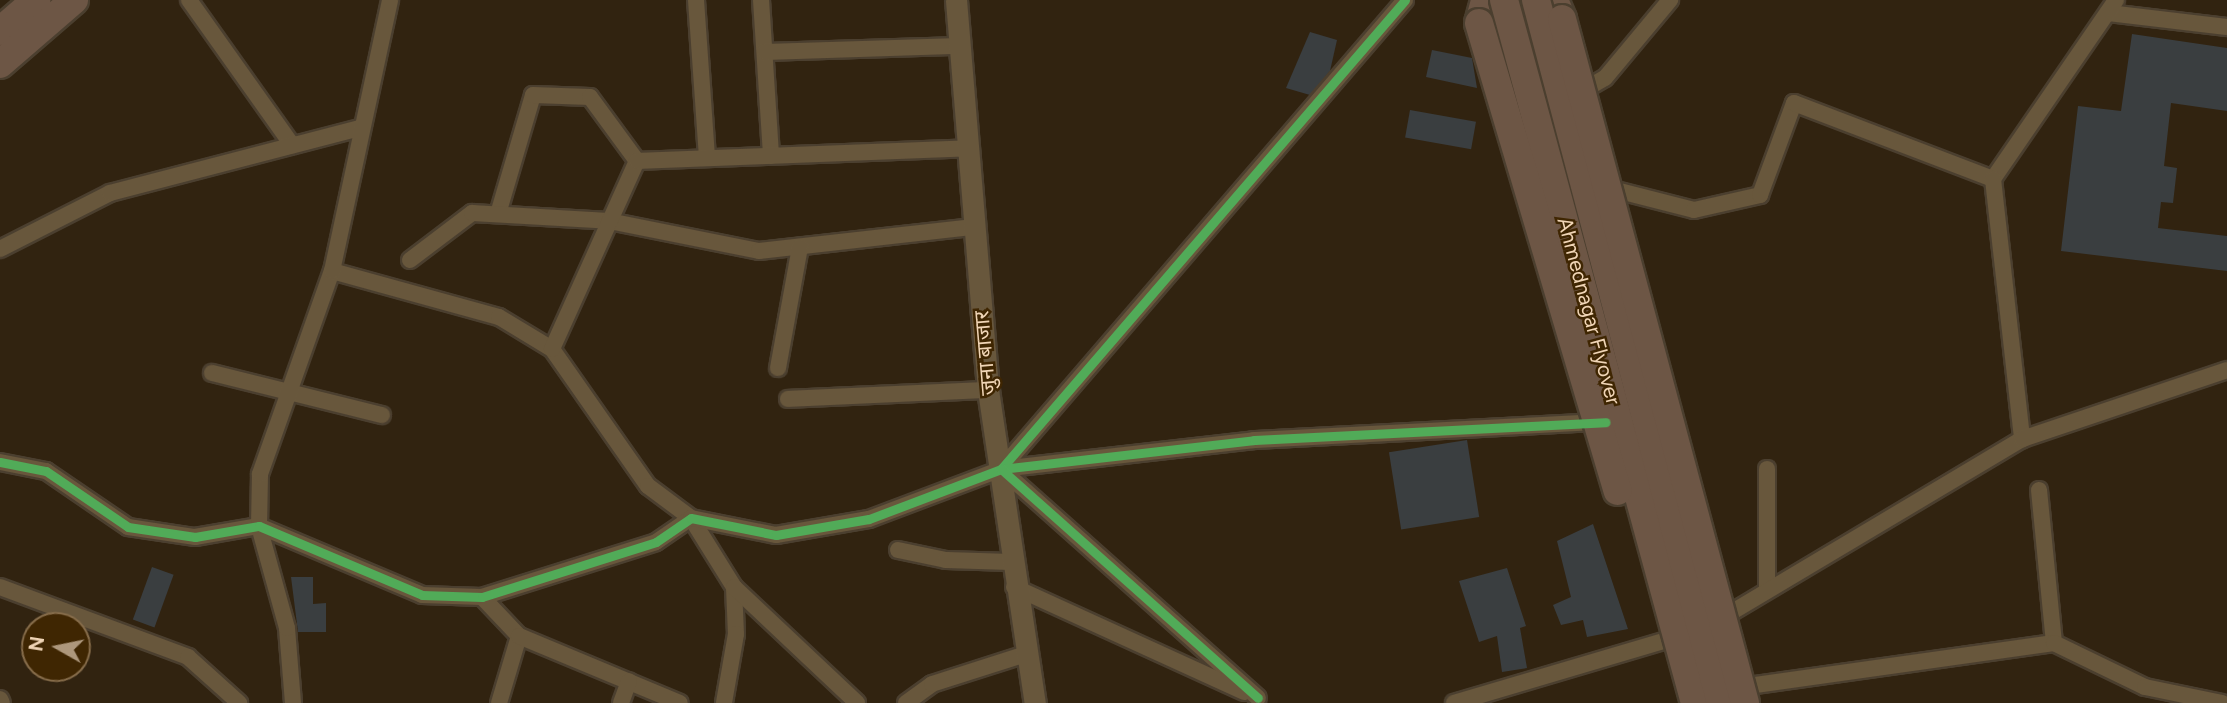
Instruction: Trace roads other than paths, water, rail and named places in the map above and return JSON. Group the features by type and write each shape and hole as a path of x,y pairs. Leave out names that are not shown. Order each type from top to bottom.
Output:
{"highway":[{"path":"0,31 36,0"},
{"path":"0,64 74,0"},
{"name":"Ahmednagar Flyover","path":"1504,0 1695,703"},
{"name":"Ahmednagar Flyover","path":"1536,0 1734,699"},
{"path":"1555,6 1734,699"},
{"path":"1484,8 1675,703"}],"street":[{"path":"189,0 292,145"},
{"path":"293,703 287,628 259,526 260,474 332,271 360,128 390,0"},
{"path":"696,0 707,158"},
{"path":"761,0 771,156"},
{"name":"जुना बाजार","path":"956,0 988,390 1014,587 1035,703"},
{"path":"1000,468 1405,0"},
{"path":"1575,96 1605,78 1670,0"},
{"path":"1555,6 1575,96 1716,621 1734,699 2053,643 2145,687 2222,703"},
{"path":"2022,439 1993,179 2112,6 2227,27"},
{"path":"1484,8 1606,422 1683,703"},
{"path":"765,52 960,46"},
{"path":"498,214 533,95 590,97 636,161"},
{"path":"1599,186 1694,210 1760,195 1794,103 1993,179"},
{"path":"0,249 110,193 360,128"},
{"path":"636,161 968,148"},
{"path":"552,349 636,161"},
{"path":"410,260 472,213 609,221 759,251 974,227"},
{"path":"778,368 800,247"},
{"path":"332,271 499,317 552,349 648,486 691,519 734,587 857,703"},
{"path":"1454,703 1665,642 1716,621 2022,439 2227,370"},
{"path":"212,373 382,415"},
{"path":"788,399 988,390"},
{"path":"0,462 46,471 128,527 195,537 259,526 422,595 482,597 656,542 691,519 776,535 869,519 1000,468 1254,440 1606,422"},
{"path":"1000,468 1262,701"},
{"path":"1767,469 1768,590"},
{"path":"2039,490 2053,643"},
{"path":"898,550 946,560 1011,562"},
{"path":"0,587 188,657 239,703"},
{"path":"724,703 736,634 734,587"},
{"path":"1014,587 1262,701"},
{"path":"482,597 519,636 680,703"},
{"path":"499,703 519,636"},
{"path":"906,703 932,684 1026,654"},
{"path":"621,703 629,681"},
{"path":"2141,703 2145,687"}]}
